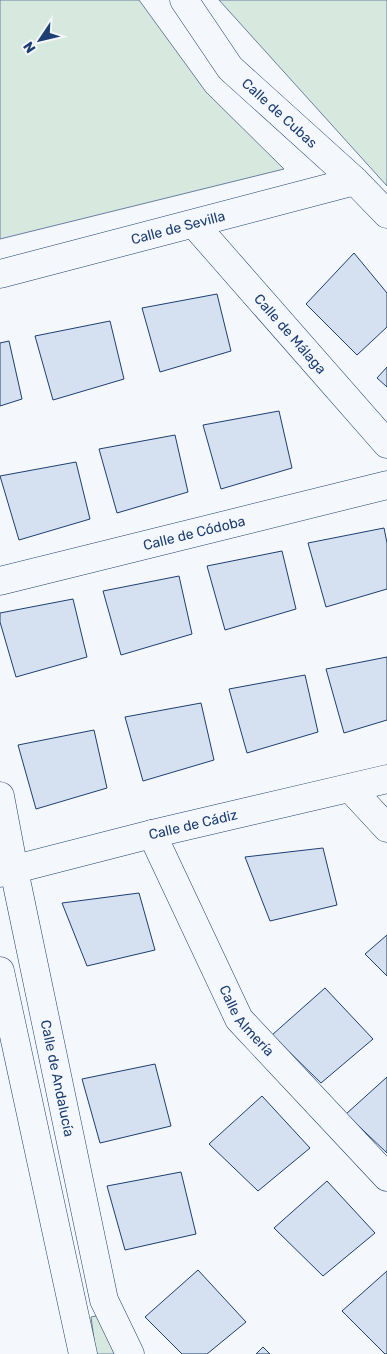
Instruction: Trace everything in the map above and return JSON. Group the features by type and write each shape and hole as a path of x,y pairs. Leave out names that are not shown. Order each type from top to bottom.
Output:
{"street":[{"name":"Calle de Cubas","path":"184,0 230,68 355,181 387,214"},
{"name":"Calle de Sevilla","path":"0,274 355,181"},
{"name":"Calle de Málaga","path":"194,224 387,444"},
{"name":"Calle de Códoba","path":"0,580 387,484"},
{"name":"Calle de Cádiz","path":"7,871 152,834 387,779"},
{"path":"350,788 387,828"},
{"name":"Calle de Andalucía","path":"0,796 7,871 104,1300 130,1354"},
{"name":"Calle Almería","path":"152,834 239,1019 387,1176"},
{"path":"0,971 83,1354"}],"shaded area":[{"path":"0,0 139,0 206,92 284,169 0,239"},
{"path":"219,0 387,0 387,186"},
{"path":"101,1315 120,1354 96,1354 91,1317"}],"building":[{"path":"354,253 387,293 387,327 357,355 306,304"},
{"path":"217,294 231,351 160,372 142,308"},
{"path":"110,321 124,379 53,400 35,336"},
{"path":"9,341 22,399 0,406 0,343"},
{"path":"387,367 387,387 377,378"},
{"path":"279,411 292,468 221,489 203,425"},
{"path":"175,435 188,492 117,513 99,449"},
{"path":"76,462 90,519 19,540 0,476"},
{"path":"384,528 387,543 387,589 326,607 308,543"},
{"path":"282,551 296,609 225,630 207,566"},
{"path":"179,576 192,634 121,655 103,591"},
{"path":"73,599 87,657 16,677 0,622 0,613"},
{"path":"387,657 387,720 344,733 326,669"},
{"path":"305,675 318,732 247,753 229,689"},
{"path":"201,703 214,760 143,781 125,717"},
{"path":"94,730 107,788 36,809 18,745"},
{"path":"323,848 337,905 270,921 245,857"},
{"path":"139,893 155,950 87,966 62,903"},
{"path":"387,935 387,976 365,954"},
{"path":"325,988 373,1039 321,1083 272,1035"},
{"path":"155,1064 171,1126 100,1143 82,1079"},
{"path":"387,1077 387,1153 346,1114"},
{"path":"262,1096 310,1148 258,1191 209,1144"},
{"path":"181,1172 196,1234 125,1250 107,1186"},
{"path":"327,1181 375,1233 323,1276 274,1228"},
{"path":"198,1270 246,1322 207,1354 182,1354 145,1317"},
{"path":"387,1271 387,1354 385,1354 342,1311"},
{"path":"263,1347 270,1354 256,1354"}]}
